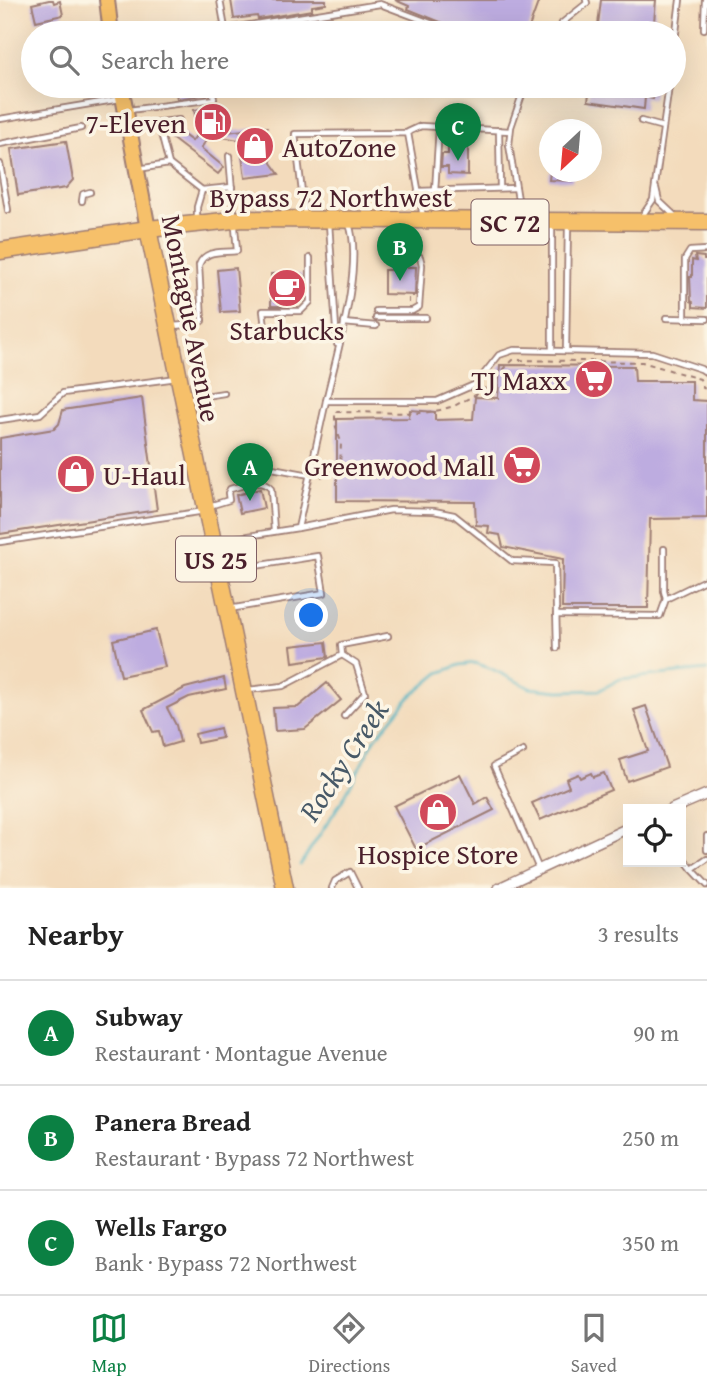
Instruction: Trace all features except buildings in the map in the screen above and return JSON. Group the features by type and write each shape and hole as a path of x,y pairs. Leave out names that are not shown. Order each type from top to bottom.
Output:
{"highway":[{"name":"Bypass 72 Northwest","path":"0,251 148,229 235,220 306,218 560,223 707,222"},
{"name":"Montague Avenue","path":"148,229 285,888"}],"main road":[{"path":"107,0 110,21"},
{"name":"Montague Avenue","path":"124,105 148,229"}],"street":[{"path":"684,804 707,794"},
{"path":"499,888 623,830"}],"lane":[{"path":"220,0 224,21"},
{"path":"564,21 587,3 586,0"},
{"path":"677,21 680,0"},
{"path":"704,29 705,0"},
{"path":"275,21 380,4 425,21"},
{"path":"0,119 214,98"},
{"path":"521,98 510,131 509,145 522,222"},
{"path":"633,223 646,212 653,200 667,98"},
{"path":"124,105 158,122 179,120"},
{"path":"641,121 663,127"},
{"path":"158,122 169,164 202,190 232,187"},
{"path":"306,218 295,134 408,132 421,126 510,131"},
{"path":"435,191 439,127"},
{"path":"0,144 80,128"},
{"path":"499,130 500,188"},
{"path":"408,132 423,221"},
{"path":"167,325 184,326 202,321 199,265 202,257 207,254 237,251 229,156"},
{"path":"0,164 8,210"},
{"path":"136,170 169,164"},
{"path":"655,184 659,201 682,223"},
{"path":"418,191 516,188"},
{"path":"197,223 197,207 202,190"},
{"path":"82,201 83,194 90,192"},
{"path":"328,219 337,351"},
{"path":"298,528 349,304 354,237 347,219"},
{"path":"552,351 560,223"},
{"path":"560,223 566,351"},
{"path":"685,318 685,259 690,251 707,250"},
{"path":"376,311 412,311 419,307 422,265 420,257"},
{"path":"266,335 263,311 301,311 310,302 310,258"},
{"path":"376,318 426,318"},
{"path":"666,318 707,319"},
{"path":"344,323 376,326"},
{"path":"327,401 437,401 476,384 499,355 514,350 652,352 707,373"},
{"path":"0,420 40,414 63,393 178,378"},
{"path":"182,399 224,393"},
{"path":"232,470 245,470 256,465 310,475"},
{"path":"0,542 205,509 229,500 230,489 261,482 269,485 271,489 274,531"},
{"path":"212,541 391,510 434,511 454,515 512,561 555,563 557,648"},
{"path":"556,615 660,617 666,599 664,549"},
{"path":"219,572 318,556 324,593 226,609"},
{"path":"666,599 707,579"},
{"path":"342,655 341,645 388,636"},
{"path":"244,690 283,687 342,655"},
{"path":"342,655 356,664 365,693 344,716"},
{"path":"523,751 494,766 539,869"},
{"path":"707,836 707,850"},
{"path":"692,869 707,859"},
{"path":"686,861 707,885"},
{"path":"332,888 335,881 350,872 358,888"}],"path":[{"path":"321,477 341,469 341,442 335,424 335,412 423,413 440,410 461,403 481,391 513,360 642,362 700,379 702,388 707,389"}],"waterway":[{"name":"Rocky Creek","path":"300,865 343,799 375,739 410,697 439,673 475,663 530,688 559,691 600,690 620,679 707,670"}],"place":[{"name":"7-Eleven","path":"213,122"},
{"name":"AutoZone","path":"255,146"},
{"name":"Wells Fargo","path":"458,161"},
{"name":"Panera Bread","path":"400,281"},
{"name":"Starbucks","path":"287,288"},
{"name":"TJ Maxx","path":"594,379"},
{"name":"Greenwood Mall","path":"522,465"},
{"name":"U-Haul","path":"76,474"},
{"name":"Subway","path":"250,501"},
{"name":"Hospice Store","path":"438,812"}]}
